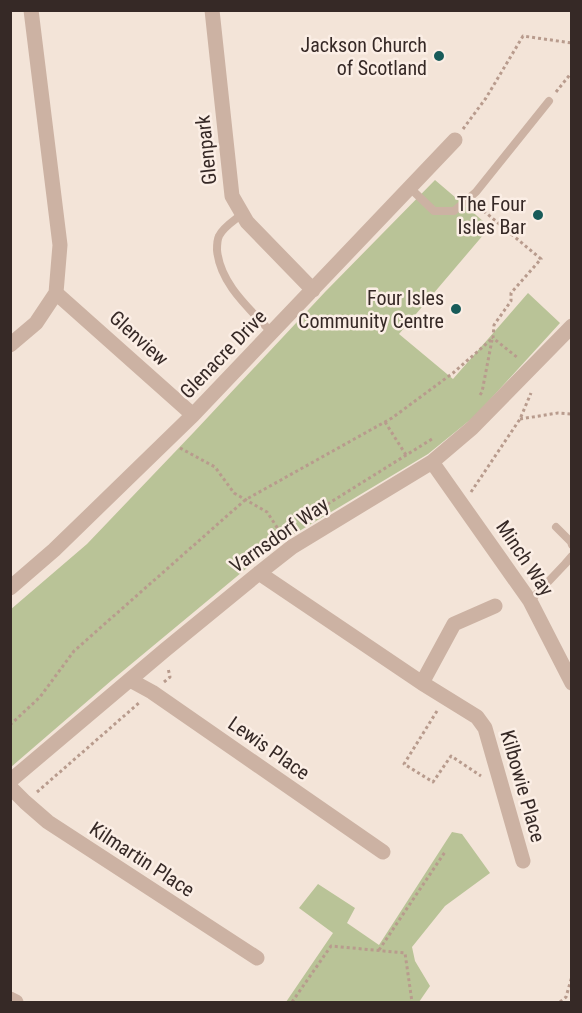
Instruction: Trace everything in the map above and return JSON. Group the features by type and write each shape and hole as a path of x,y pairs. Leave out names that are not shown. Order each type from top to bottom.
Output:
{"street":[{"path":"10,345 36,324 56,293 60,245 31,10"},
{"name":"Glenpark","path":"212,10 232,196 247,222 313,290"},
{"name":"Glenacre Drive","path":"10,588 54,550 194,415 455,140"},
{"name":"Glenview","path":"56,293 194,415"},
{"name":"Varnsdorf Way","path":"10,781 165,650 292,547 432,462 472,429 572,326"},
{"name":"Minch Way","path":"432,462 530,601 572,684"},
{"name":"Kilbowie Place","path":"259,573 422,683 477,717 485,728 523,861"},
{"path":"422,683 454,624 495,606"},
{"name":"Lewis Place","path":"130,680 152,692 383,852"},
{"name":"Kilmartin Place","path":"10,787 48,822 257,958"},
{"path":"10,999 16,1002"}],"lane":[{"path":"410,188 434,211 454,211 476,192 549,101"},
{"path":"242,214 219,235 218,260 234,291 272,333"},
{"path":"556,527 572,545"},
{"path":"530,601 572,555"}],"path":[{"path":"455,140 486,98 523,36 572,43"},
{"path":"549,101 572,72"},
{"path":"469,198 541,259 511,293 511,301 494,325 482,392 477,399"},
{"path":"493,338 532,368"},
{"path":"10,725 40,697 74,651 245,500 386,422 453,373 493,338"},
{"path":"463,504 519,419 532,390"},
{"path":"519,419 558,412 572,414"},
{"path":"386,422 406,455"},
{"path":"300,521 433,439"},
{"path":"166,441 216,467 234,493 267,512 292,547"},
{"path":"25,802 170,677 165,650"},
{"path":"446,697 404,764 434,782 451,756 503,790"},
{"path":"378,951 445,852"},
{"path":"292,1002 331,946 405,953 412,1002"},
{"path":"560,1002 566,997 572,976"}],"green space":[{"path":"435,180 490,227 399,334 453,379 528,293 560,323 475,416 428,454 271,548 11,767 10,610 87,544 325,292"},
{"path":"452,832 462,834 490,873 445,906 412,947 415,961 430,986 419,1002 286,1002 333,933 299,908 318,884 355,908 347,923 379,945"}],"place":[{"name":"Jackson Church of Scotland","path":"439,56"},
{"name":"The Four Isles Bar","path":"538,215"},
{"name":"Four Isles Community Centre","path":"456,309"}]}
